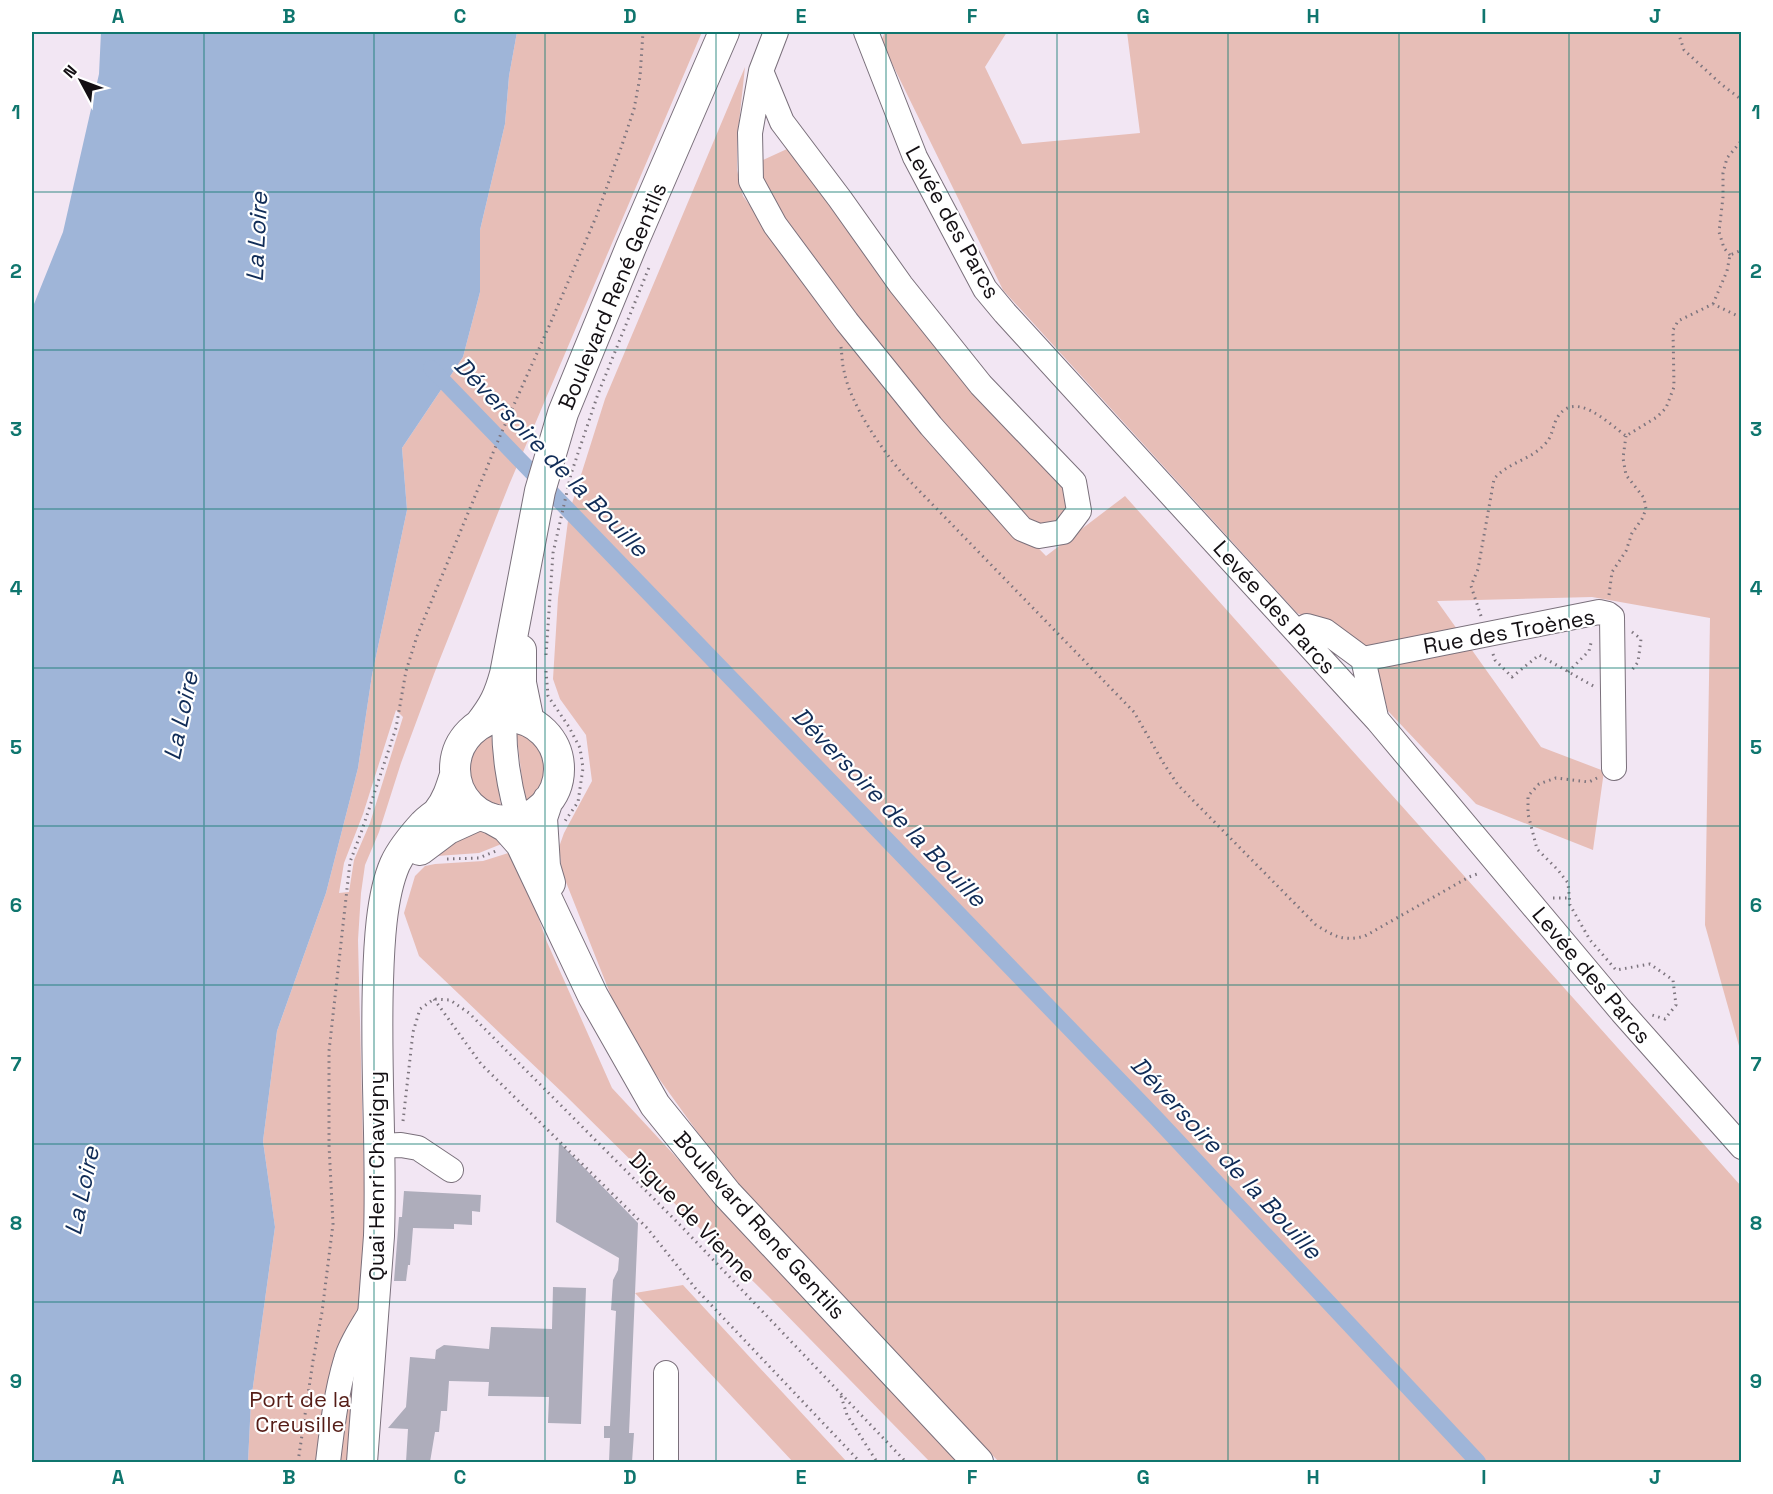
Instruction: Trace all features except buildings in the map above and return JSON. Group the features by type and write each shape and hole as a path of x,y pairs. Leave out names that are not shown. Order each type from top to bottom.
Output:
{"main road":[{"name":"Boulevard René Gentils","path":"561,930 546,866 542,818 555,813 555,789 559,776 557,756 550,738 540,729 504,721 493,709 505,674 540,491 563,413 631,247 724,32"},
{"name":"Boulevard René Gentils","path":"504,721 521,683 526,569"},
{"name":"Quai Henri Chavigny","path":"362,1462 375,1305 380,1205 390,1146 376,1059 378,962 382,921 395,865 405,848 438,811 447,797 456,775 456,760 460,746 468,734 504,721"},
{"name":"Boulevard René Gentils","path":"456,775 458,787 472,807 497,817 520,844 593,996 655,1105 726,1194 978,1462"},
{"path":"388,890 407,861 448,829 497,817 555,813"}],"street":[{"path":"761,70 782,122 901,285 981,385 1074,482 1079,511 1064,532 1039,536 1022,529 932,426 847,322 775,225 750,181 750,133 761,70 776,32"},
{"name":"Levée des Parcs","path":"866,32 915,157 985,288 1005,313 1376,719 1618,1007 1742,1147"},
{"name":"Rue des Troènes","path":"1363,659 1487,634 1605,615 1613,698 1614,768"},
{"path":"1297,631 1307,626 1325,631 1363,659 1376,719"},
{"path":"497,817 512,792 504,721"},
{"path":"390,1146 418,1148 451,1170"},
{"path":"328,1462 346,1359 375,1305"},
{"path":"666,1372 666,1462"}],"path":[{"path":"299,1462 333,1224 329,1145 329,1051 350,862 396,729 406,671 417,636 500,436 596,217 622,145 634,109 640,77 643,32"},
{"path":"1678,32 1684,50 1742,100"},
{"path":"1730,255 1724,248 1719,232 1724,172 1727,158 1742,140"},
{"path":"1730,255 1742,250"},
{"path":"1626,436 1657,417 1666,408 1674,387 1672,330 1678,321 1713,304 1727,271 1730,255"},
{"path":"555,813 567,820 578,802 583,768 580,748 548,696 545,665 554,553 571,474 598,394 652,259"},
{"path":"1713,304 1742,318"},
{"path":"840,340 844,373 855,402 887,455 1134,712 1178,785 1316,925 1338,937 1347,939 1365,936 1469,877 1503,870"},
{"path":"1605,615 1641,639 1638,662 1613,698 1539,656 1512,677 1495,660 1472,586 1478,569 1494,479 1500,472 1543,447 1551,437 1556,420 1563,410 1586,407 1626,436"},
{"path":"1568,672 1589,651 1605,615 1612,572 1647,509 1644,498 1626,475 1623,458 1626,436"},
{"path":"1614,768 1589,782 1556,778 1539,784 1528,796 1528,814 1537,849 1568,883 1570,905 1590,940 1616,970 1618,1007 1665,1019 1676,1005 1673,980 1650,964 1616,970"},
{"path":"446,859 479,858 500,849"},
{"path":"390,1146 413,1032 420,1009 434,999 481,1064 647,1228 696,1289 860,1462"},
{"name":"Digue de Vienne","path":"434,999 450,1000 469,1013 681,1226 906,1462"},
{"path":"840,1394 847,1415 877,1462"}],"green space":[{"name":"Port de la Creusille","path":"517,32 702,32 509,485 434,674 401,763 379,832 365,865 358,940 365,1223 347,1462 248,1462 251,1401 275,1227 263,1141 277,1031 326,893 358,768 372,675 407,510 402,448 463,357 480,292 480,230 505,124 509,76","holes":["396,710 403,717 370,823 354,860 349,892 339,893 344,863 363,814"]},
{"path":"885,32 1007,32 985,67 1022,144 1140,133 1127,32 1741,32 1741,1053 1705,925 1710,618 1592,597 1437,601 1541,747 1604,771 1593,850 1476,804 1388,711 1371,648 1297,613 1003,290 881,41"},
{"path":"745,67 737,141 737,170 743,196 826,309 959,467 1046,556 1125,496 1741,1186 1741,1462 999,1462 767,1218 706,1144 652,1069 617,1011 562,872 559,847 592,781 586,735 560,699 553,679 558,598 569,513 605,399"},
{"path":"787,149 796,152 1073,498 1062,525 1033,528 895,375 764,197 756,170 763,160"},
{"path":"516,730 523,732 538,744 546,767 542,789 525,803"},
{"path":"491,733 501,807 489,804 482,798 473,786 469,771 473,749"},
{"path":"476,825 509,841 479,853 423,857"},
{"path":"515,851 547,942 612,1088 959,1462 930,1462 768,1296 565,1095 419,956 404,913 415,876 425,866 483,861"},
{"path":"683,1285 847,1462 793,1462 635,1293"}],"water":[{"name":"La Loire","path":"101,32 517,32 509,76 505,124 480,230 480,292 463,357 402,448 407,510 372,675 358,768 326,893 277,1031 263,1141 275,1227 251,1401 248,1462 32,1462 32,309 63,232 99,74"}],"waterway":[{"name":"Déversoire de la Bouille","path":"431,368 1156,1118 1478,1462"}]}
